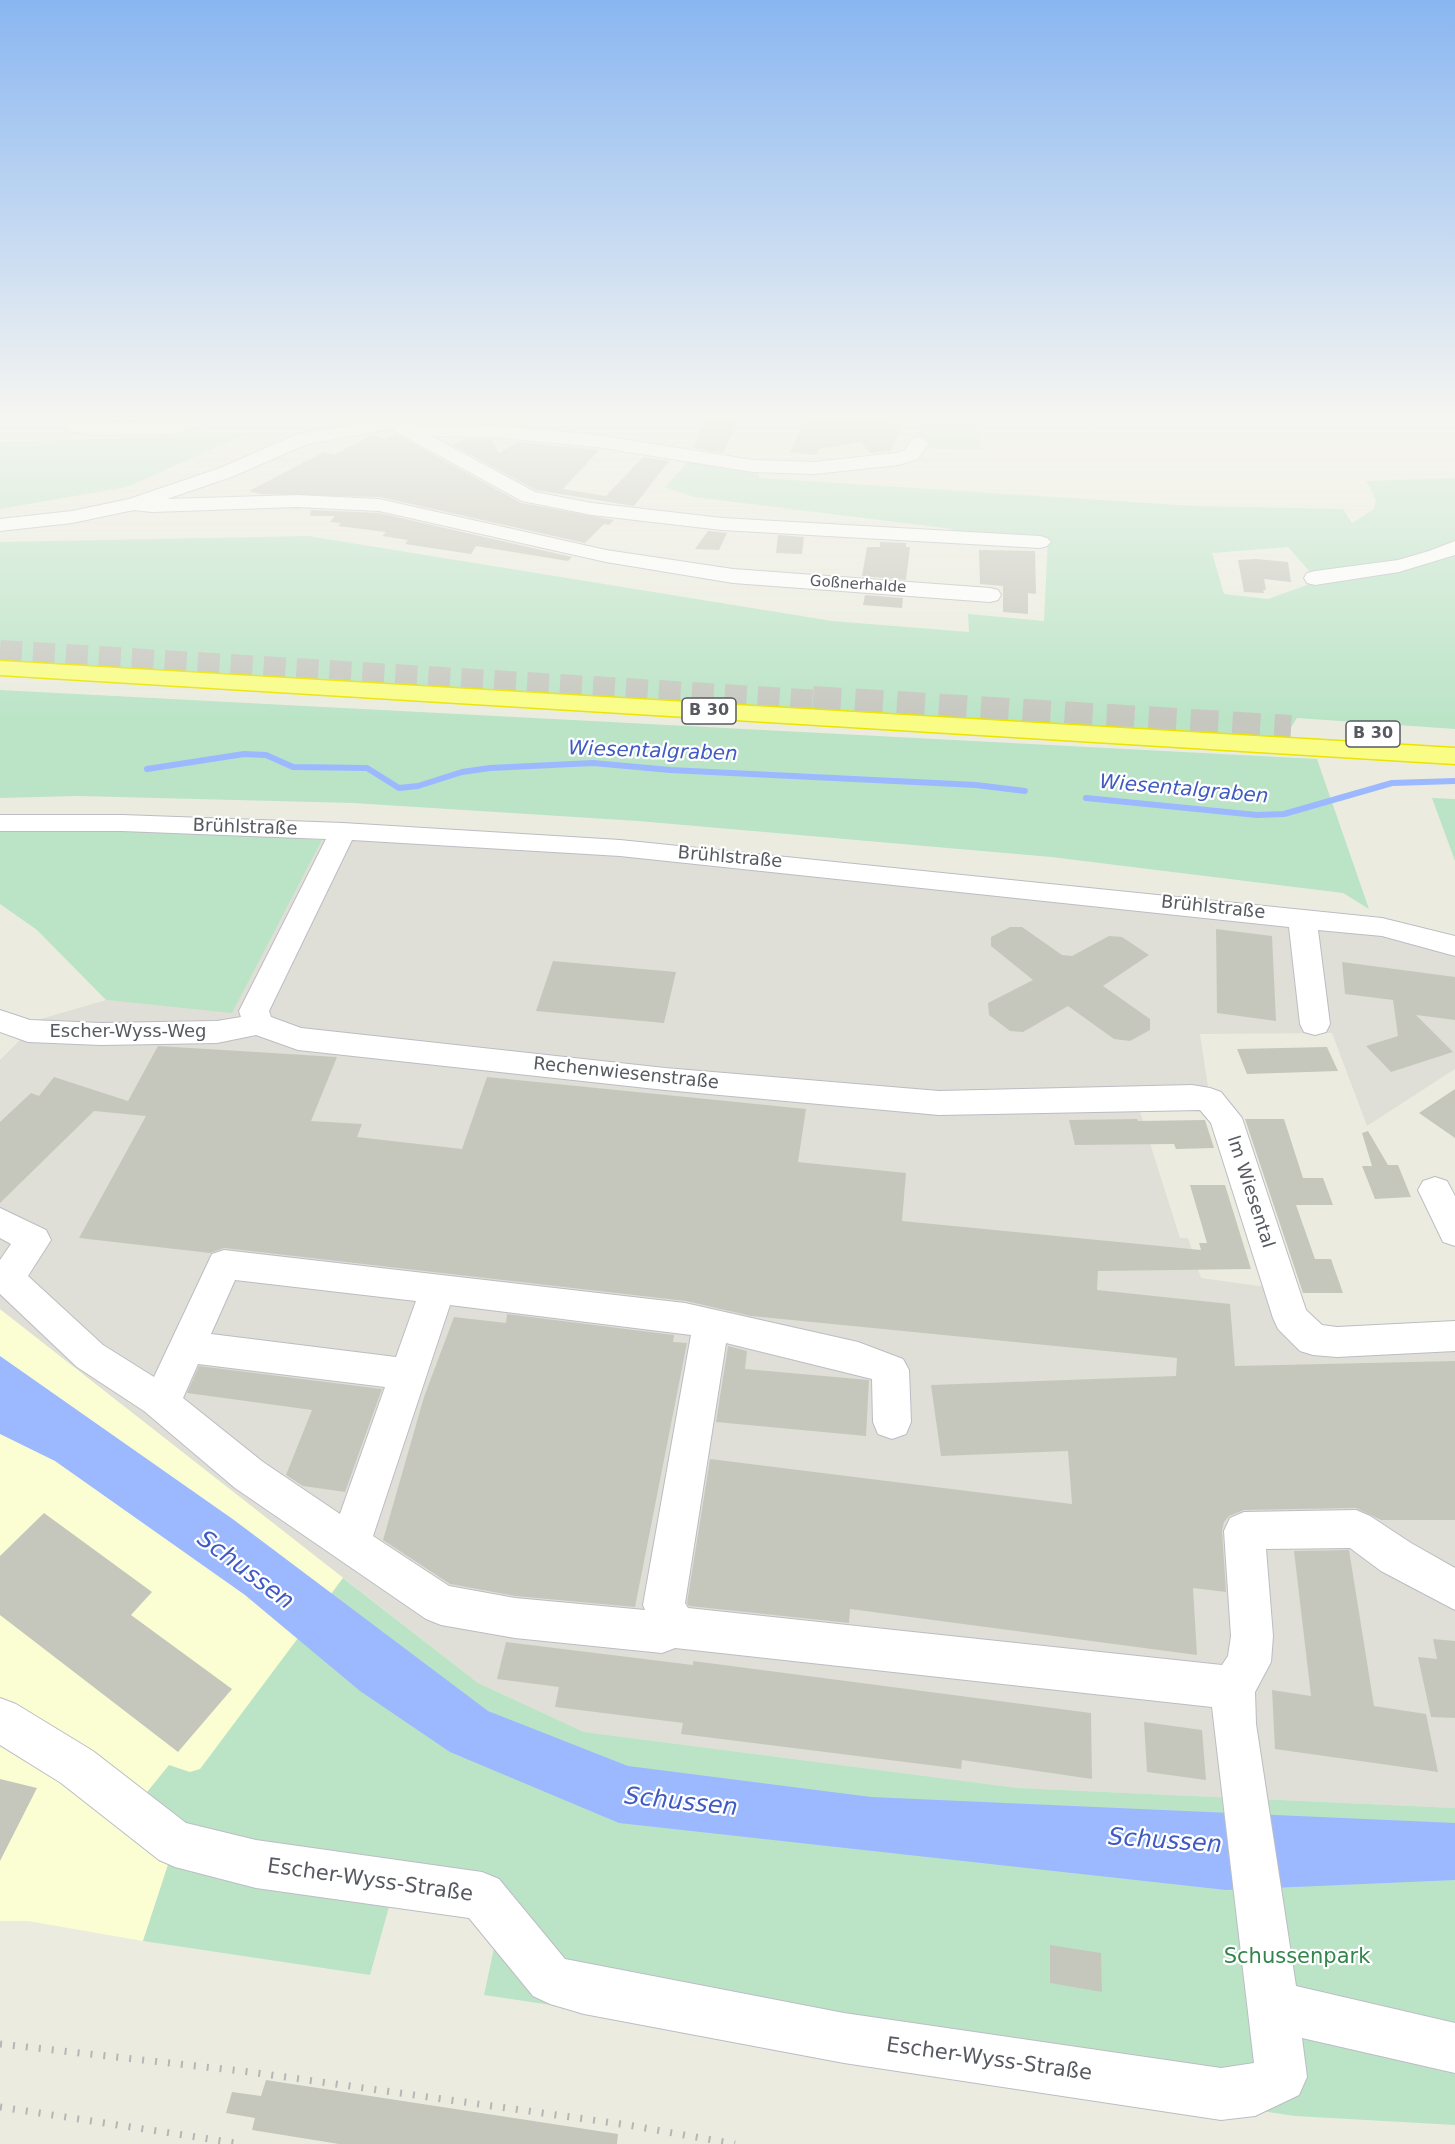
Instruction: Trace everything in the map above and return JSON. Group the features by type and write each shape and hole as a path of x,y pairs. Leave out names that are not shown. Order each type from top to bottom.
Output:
{"highway":[{"name":"B 30","path":"0,668 1455,756"},
{"name":"B 30","path":"1291,729 1455,739"}],"street":[{"path":"0,525 45,520"},
{"name":"Goßnerhalde","path":"443,520 606,556 733,576 983,595"},
{"path":"688,520 722,524 1040,542"},
{"path":"1316,578 1399,566 1437,556 1455,547"},
{"name":"Brühlstraße","path":"0,823 122,823 343,831 620,848 1382,927 1455,946"},
{"path":"258,1024 254,1011 343,831"},
{"path":"1302,918 1315,1024"},
{"name":"Escher-Wyss-Weg","path":"0,1021 28,1030 101,1034 217,1032 258,1024"},
{"name":"Rechenwiesenstraße","path":"258,1024 298,1039 665,1079 939,1103 1192,1097 1210,1100"},
{"name":"Im Wiesental","path":"1210,1100 1226,1118 1291,1317 1313,1340 1338,1342 1455,1336"},
{"path":"1435,1190 1455,1232"},
{"path":"0,1222 34,1240 7,1278 90,1356 157,1399 249,1475 441,1605 516,1618 662,1632 675,1627 1233,1688 1249,1662 1252,1636 1244,1531 1356,1529 1396,1557 1455,1590"},
{"path":"157,1399 170,1386 224,1264 685,1318 858,1358 890,1370 892,1422"},
{"path":"350,1543 438,1288"},
{"path":"675,1627 664,1605 711,1325"},
{"path":"188,1347 407,1374"},
{"name":"Escher-Wyss-Straße","path":"0,1720 78,1767 107,1793 175,1844 256,1864 482,1896 550,1979 584,1989 844,2038 1221,2094 1256,2090 1281,2077 1271,1984 1241,1760 1234,1724 1233,1688"},
{"path":"1271,1984 1455,2048"}],"shaded area":[{"path":"322,840 620,848 1169,903 1455,946 1455,1069 1367,1126 1332,1033 1200,1034 1210,1100 1136,1099 1180,1238 1188,1238 1201,1278 1281,1289 1313,1340 1455,1336 1455,1808 1018,1788 584,1732 478,1683 0,1309 0,1060 41,1019 106,1000 232,1012"},
{"path":"0,1309 343,1578 200,1770 143,1941 28,1921 0,1921"}],"green space":[{"path":"881,520 1350,520 1352,523 1357,520 1455,520 1455,729 1297,718 1284,738 0,661 0,542 308,536 832,621 969,632 968,614 1044,621 1048,538 954,535 953,529","holes":["1288,547 1318,581 1268,599 1224,594 1212,553"]},
{"path":"0,690 1317,759 1369,909 1343,893 1051,857 638,821 353,803 78,796 0,798"},
{"path":"1432,798 1455,799 1455,861"},
{"path":"120,827 322,840 232,1013 106,1000 37,930 0,904 0,832"},
{"name":"Schussenpark","path":"343,1578 478,1683 584,1732 1018,1788 1455,1808 1455,2125 1295,2116 484,1995 507,1887 439,1911 399,1871 370,1975 143,1941 179,1831 143,1797 169,1765 190,1772 200,1769"}],"water":[{"name":"Schussen","path":"0,1356 234,1520 488,1711 628,1766 871,1797 1455,1823 1455,1880 1226,1890 619,1823 450,1752 360,1691 245,1595 55,1461 0,1434"}],"building":[{"path":"332,520 410,520 572,557 568,561 476,546 471,554 405,544 408,540 382,536 386,532 338,526 341,523 330,522"},
{"path":"483,520 614,520 609,525 604,524 585,543"},
{"path":"708,531 727,533 719,550 695,549"},
{"path":"778,535 804,537 802,554 776,553"},
{"path":"880,542 906,543 906,547 910,547 906,580 862,576 867,547 880,547"},
{"path":"979,550 1035,551 1036,594 1028,593 1028,614 1003,612 1003,586 980,584"},
{"path":"1238,560 1288,562 1291,582 1264,579 1266,590 1263,590 1264,593 1244,592"},
{"path":"865,595 903,598 902,608 863,605"},
{"path":"1010,927 1022,927 1062,955 1072,956 1109,936 1122,937 1149,955 1103,986 1150,1019 1150,1030 1130,1041 1114,1039 1068,1006 1023,1032 1010,1031 989,1015 988,1003 1033,980 991,946 991,937"},
{"path":"1216,929 1272,936 1276,1021 1217,1013"},
{"path":"553,961 676,972 664,1023 536,1011"},
{"path":"1342,962 1455,977 1455,1020 1416,1015 1453,1052 1391,1072 1366,1046 1398,1036 1393,1000 1345,994"},
{"path":"158,1046 337,1057 311,1121 362,1124 357,1137 462,1149 487,1077 806,1109 798,1162 906,1173 902,1221 1201,1250 1199,1243 1207,1243 1190,1185 1225,1185 1251,1269 1098,1271 1097,1290 1230,1304 1235,1366 1455,1361 1455,1520 1381,1520 1356,1508 1244,1510 1229,1516 1224,1522 1222,1531 1226,1592 1193,1588 1197,1655 850,1609 849,1623 689,1606 687,1603 710,1459 1072,1504 1068,1451 941,1456 931,1385 1176,1376 1177,1358 751,1316 686,1301 224,1248 210,1253 79,1238 146,1116 94,1111 0,1203 0,1122 31,1093 39,1096 54,1077 128,1101"},
{"path":"1327,1047 1338,1071 1247,1074 1237,1049"},
{"path":"1455,1089 1455,1138 1419,1113"},
{"path":"1137,1119 1138,1121 1205,1120 1214,1148 1176,1149 1174,1144 1075,1145 1069,1120"},
{"path":"1245,1119 1284,1119 1303,1178 1323,1178 1333,1205 1296,1205 1315,1259 1331,1259 1343,1293 1303,1293"},
{"path":"1368,1131 1388,1165 1398,1165 1411,1197 1375,1199 1362,1166 1372,1166 1362,1133"},
{"path":"507,1314 674,1335 673,1342 687,1343 635,1607 515,1596 450,1584 383,1540 424,1397 454,1317 506,1323"},
{"path":"728,1346 747,1351 745,1369 869,1380 866,1436 716,1422"},
{"path":"199,1366 382,1389 345,1492 303,1486 286,1475 312,1410 187,1393"},
{"path":"44,1513 152,1592 131,1615 232,1689 178,1752 0,1615 0,1556"},
{"path":"1349,1550 1374,1706 1426,1714 1438,1772 1275,1749 1272,1690 1311,1696 1294,1551"},
{"path":"1433,1639 1455,1641 1455,1718 1431,1717 1418,1657 1437,1659"},
{"path":"506,1642 693,1665 693,1661 1091,1713 1092,1779 962,1760 961,1769 681,1734 683,1723 555,1707 559,1687 497,1679"},
{"path":"1144,1722 1202,1730 1206,1780 1147,1772"},
{"path":"0,1779 37,1788 0,1861"},
{"path":"1050,1945 1101,1953 1102,1992 1050,1983"},
{"path":"266,2080 618,2134 617,2144 339,2144 252,2130 255,2118 226,2113 232,2092 261,2096"}],"waterway":[{"name":"Wiesentalgraben","path":"147,769 244,754 266,755 293,767 367,768 399,788 418,786 462,772 490,768 593,763 670,770 976,785 1025,791"},
{"name":"Wiesentalgraben","path":"1086,798 1257,815 1284,814 1392,783 1455,781"}],"tunnel":[{"path":"0,651 838,702"},
{"path":"813,700 1291,729"}],"railway":[{"path":"0,2044 250,2072 628,2125 735,2144"},
{"path":"0,2107 242,2144"}]}
